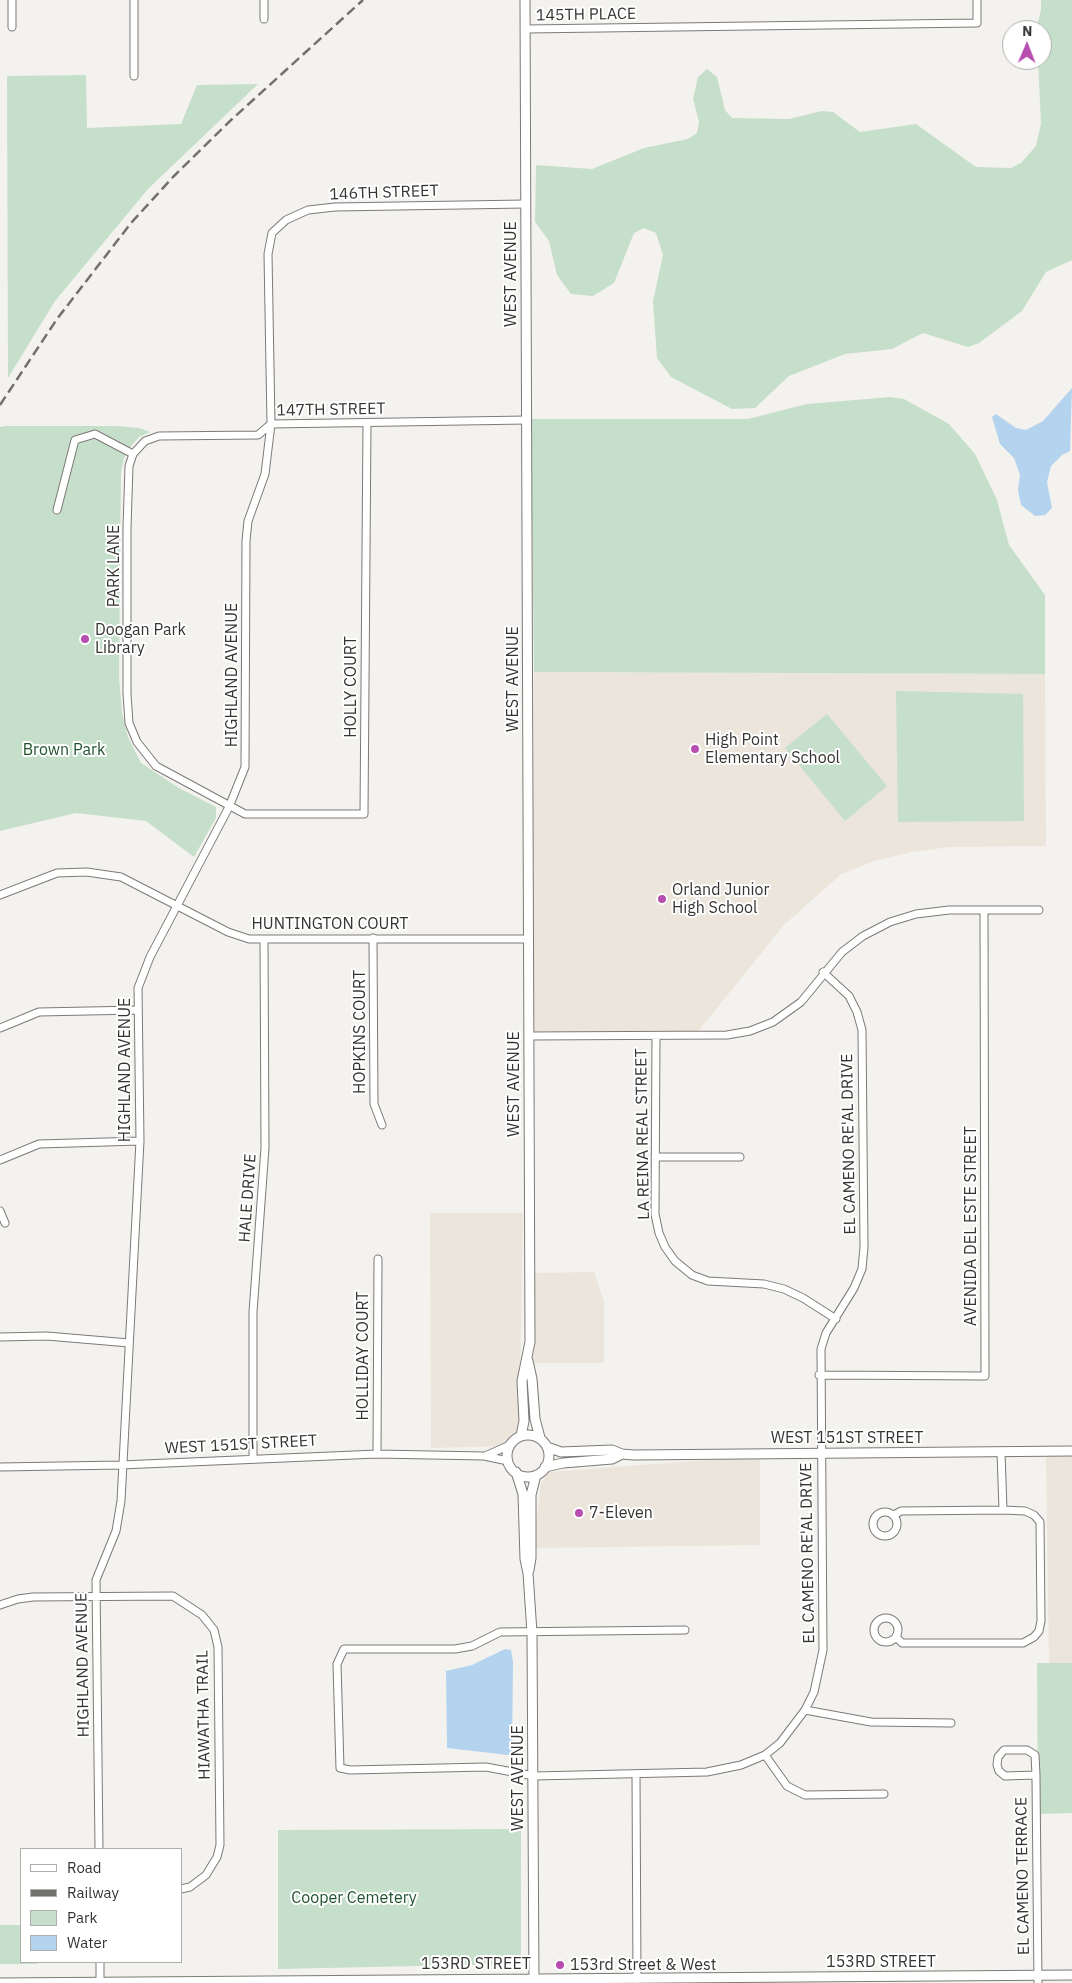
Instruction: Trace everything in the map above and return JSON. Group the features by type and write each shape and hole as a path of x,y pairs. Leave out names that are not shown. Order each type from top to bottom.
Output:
{"street":[{"path":"12,0 12,27"},
{"path":"134,0 134,76"},
{"path":"264,0 264,19"},
{"name":"WEST AVENUE","path":"521,1436 524,1422 522,1381 530,1342 525,204 526,0"},
{"name":"145TH PLACE","path":"526,29 977,23 977,0"},
{"name":"146TH STREET","path":"268,254 272,233 286,220 308,210 335,207 525,204"},
{"name":"HIGHLAND AVENUE","path":"99,1848 95,1597 98,1572 109,1552 119,1515 140,1141 138,988 143,972 176,906 229,807 245,767 248,521 264,474 271,424 268,254"},
{"name":"147TH STREET","path":"133,454 145,440 159,436 258,435 271,424 527,420"},
{"name":"HOLLY COURT","path":"229,807 244,814 364,814 367,423"},
{"path":"57,510 75,440 95,434 133,454"},
{"name":"PARK LANE","path":"133,454 129,466 127,528 127,694 129,723 137,742 156,766 229,807"},
{"name":"HUNTINGTON COURT","path":"0,895 58,873 87,872 121,877 239,936 264,939 529,939"},
{"name":"AVENIDA DEL ESTE STREET","path":"820,1375 985,1376 984,910"},
{"path":"529,1036 727,1035 750,1031 772,1022 801,1002 823,972 842,952 863,936 890,922 916,914 941,911 1039,910"},
{"name":"HOPKINS COURT","path":"373,938 374,1104 382,1125"},
{"name":"HALE DRIVE","path":"253,1458 253,1312 266,1148 264,939"},
{"name":"EL CAMENO RE'AL DRIVE","path":"532,1633 500,1632 472,1646 455,1650 344,1649 337,1664 340,1768 350,1770 486,1767 534,1776 636,1774 725,1769 741,1766 765,1754 780,1743 805,1710 814,1692 823,1650 820,1453 821,1349 826,1333 836,1319 862,1269 864,1247 862,1030 858,1012 849,996 823,972"},
{"path":"0,1028 39,1012 138,1010"},
{"name":"LA REINA REAL STREET","path":"656,1036 655,1157 657,1224 665,1247 675,1261 692,1275 708,1281 764,1284 784,1289 803,1298 836,1319"},
{"path":"0,1160 39,1144 140,1141"},
{"path":"655,1157 740,1157"},
{"path":"0,1211 5,1224"},
{"name":"HOLLIDAY COURT","path":"377,1454 378,1259"},
{"path":"0,1337 47,1336 129,1342"},
{"name":"WEST AVENUE","path":"527,1358 532,1379 535,1419 540,1438"},
{"path":"521,1436 540,1438 547,1446 549,1457 546,1467 536,1475 522,1476 516,1472 508,1461 510,1446 521,1436"},
{"name":"WEST 151ST STREET","path":"484,1456 510,1446"},
{"name":"WEST 151ST STREET","path":"547,1446 561,1452 612,1450 622,1454 1072,1451"},
{"path":"1000,1452 1003,1510"},
{"name":"WEST 151ST STREET","path":"0,1467 121,1465 377,1454 484,1456 508,1461"},
{"name":"WEST 151ST STREET","path":"546,1467 572,1462 612,1459 622,1454"},
{"name":"WEST AVENUE","path":"516,1472 523,1494 525,1559 528,1572 532,1633 534,1981"},
{"name":"WEST AVENUE","path":"528,1572 531,1558 531,1495 536,1475"},
{"path":"894,1515 901,1511 1025,1511 1034,1515 1040,1522 1041,1621 1039,1631 1034,1637 1023,1643 902,1643 896,1637"},
{"name":"HIAWATHA TRAIL","path":"0,1605 18,1598 173,1596 202,1615 214,1630 218,1648 220,1845 217,1858 206,1875 190,1887 182,1889"},
{"path":"532,1633 685,1630"},
{"path":"805,1710 871,1722 951,1723"},
{"name":"EL CAMENO TERRACE","path":"1036,1775 1005,1776 999,1771 997,1765 998,1757 1004,1750 1027,1750 1035,1755 1036,1775 1038,1979"},
{"path":"765,1754 788,1786 806,1795 884,1794"},
{"path":"636,1774 638,1979"},
{"path":"100,1963 100,1982"},
{"name":"153RD STREET","path":"0,1983 638,1979 1038,1979 1072,1975"}],"shaded area":[{"path":"534,672 1045,674 1046,846 950,847 912,852 874,861 840,875 784,925 692,1039 532,1039"},
{"path":"430,1213 523,1213 519,1438 508,1446 431,1448"},
{"path":"594,1272 604,1302 604,1363 532,1363 533,1273"},
{"path":"1046,1455 1072,1455 1072,1663 1049,1663"},
{"path":"760,1456 760,1545 533,1548 541,1483 549,1472"}],"green space":[{"path":"1041,0 1072,0 1072,260 1046,272 1022,311 979,343 968,347 923,333 892,349 845,354 789,376 755,408 732,409 671,377 657,358 653,301 663,255 656,233 644,228 634,233 614,283 593,296 571,294 557,275 549,241 535,222 536,165 592,169 644,148 688,139 697,133 699,122 693,99 698,77 707,69 717,77 725,110 732,118 789,119 822,111 833,112 860,132 916,124 976,167 1011,168 1021,163 1036,146 1041,124 1038,70 1052,70 1052,20 1038,20"},
{"path":"86,75 87,128 181,124 197,85 258,84 148,189 55,301 8,378 7,76"},
{"path":"890,397 904,399 949,424 975,454 997,500 1009,545 1045,595 1045,674 534,672 531,419 748,419 807,404"},
{"name":"Brown Park","path":"116,426 139,428 150,432 139,437 132,445 124,458 121,472 119,676 122,713 128,737 141,763 179,788 216,807 216,818 194,857 146,821 76,813 0,831 0,427"},
{"path":"896,691 1023,694 1024,821 898,822"},
{"path":"827,714 887,786 845,821 785,748"},
{"path":"1037,1663 1072,1663 1072,1813 1038,1814"},
{"name":"Cooper Cemetery","path":"521,1829 521,1956 513,1964 278,1969 278,1830"},
{"path":"0,1925 20,1925 20,1963 37,1964 0,1964"}],"water":[{"path":"1072,388 1070,451 1062,455 1051,466 1047,482 1052,508 1045,515 1035,516 1021,505 1018,490 1020,475 1014,458 1000,444 992,417 996,414 1016,428 1026,430 1043,421"},
{"path":"505,1649 511,1650 513,1662 512,1754 447,1748 446,1671 472,1665"}],"railway":[{"path":"0,405 57,319 131,223 174,176 230,121 363,0"}],"place":[{"name":"Doogan Park Library","path":"85,639"},
{"name":"High Point Elementary School","path":"695,749"},
{"name":"Orland Junior High School","path":"662,899"},
{"name":"7-Eleven","path":"579,1513"},
{"name":"153rd Street & West","path":"560,1965"}]}
